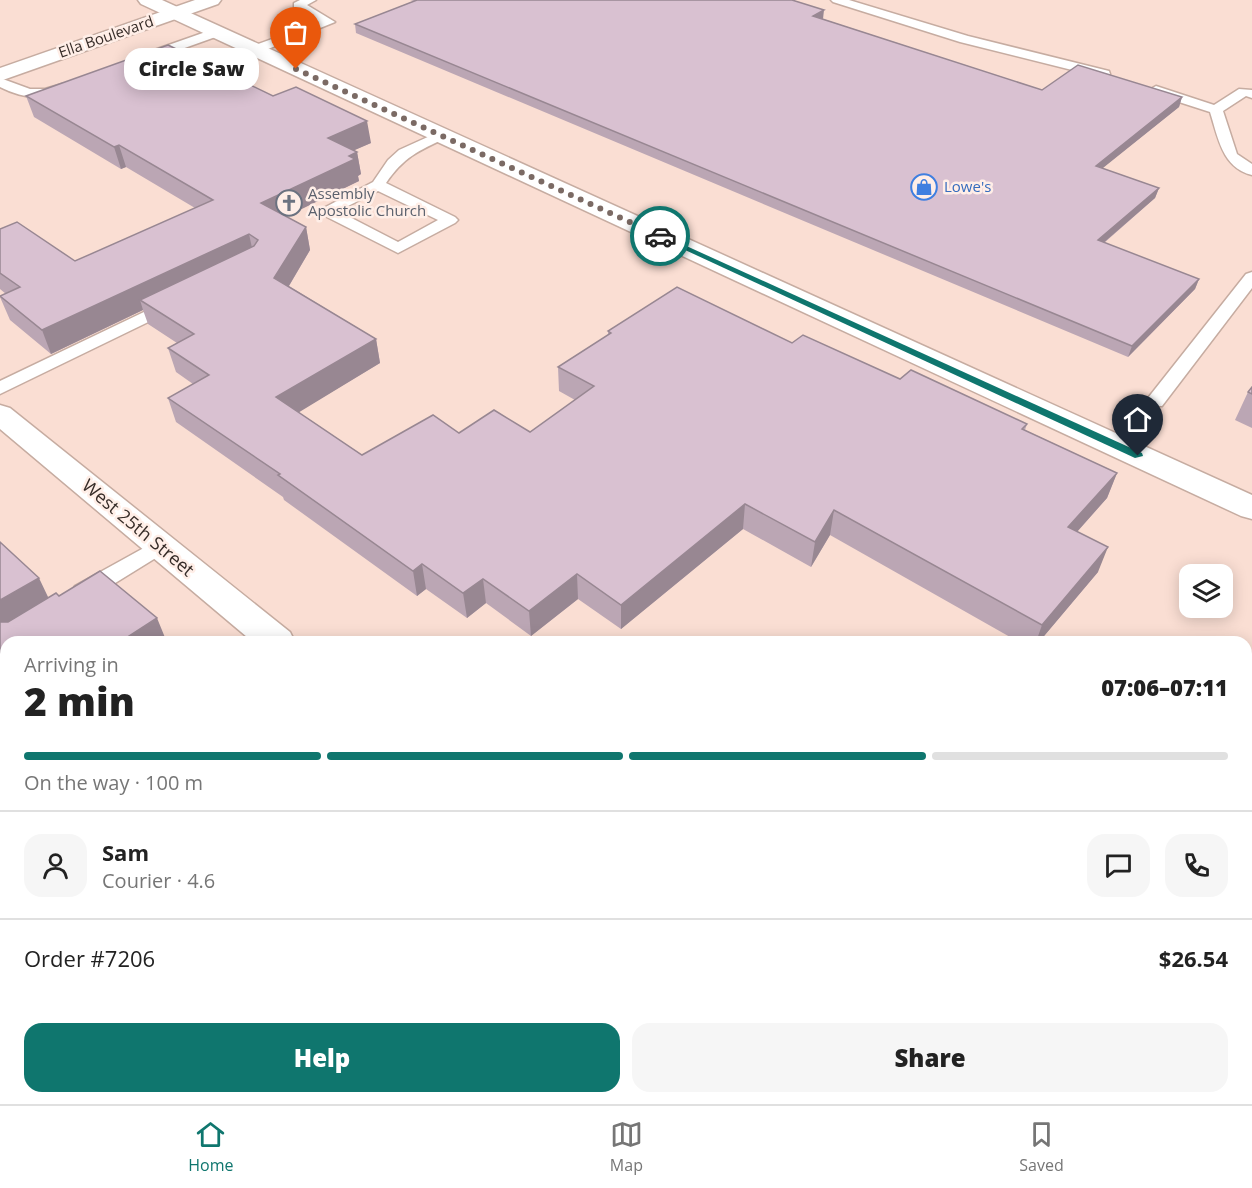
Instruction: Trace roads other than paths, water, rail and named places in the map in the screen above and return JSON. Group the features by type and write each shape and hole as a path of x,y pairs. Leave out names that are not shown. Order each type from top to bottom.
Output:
{"street":[{"name":"Ella Boulevard","path":"0,75 212,0"},
{"path":"144,2 217,32 1252,508"},
{"name":"West 25th Street","path":"0,414 270,636"}],"lane":[{"path":"254,50 329,22 298,5 310,0"},
{"path":"837,0 964,39 1115,77"},
{"path":"132,63 217,32"},
{"path":"0,82 19,93 47,93 79,82"},
{"path":"1144,87 1216,110"},
{"path":"1216,110 1244,92 1252,94"},
{"path":"1216,110 1231,156 1252,171"},
{"path":"378,185 450,220 398,248 326,211 378,185 393,163 404,153 441,135"},
{"path":"1155,402 1252,277"},
{"path":"0,388 179,300"},
{"path":"70,600 160,546"}],"place":[{"name":"Circle Saw","path":"296,69"},
{"name":"Lowe's","path":"924,187"},
{"name":"Assembly Apostolic Church","path":"289,203"}]}
